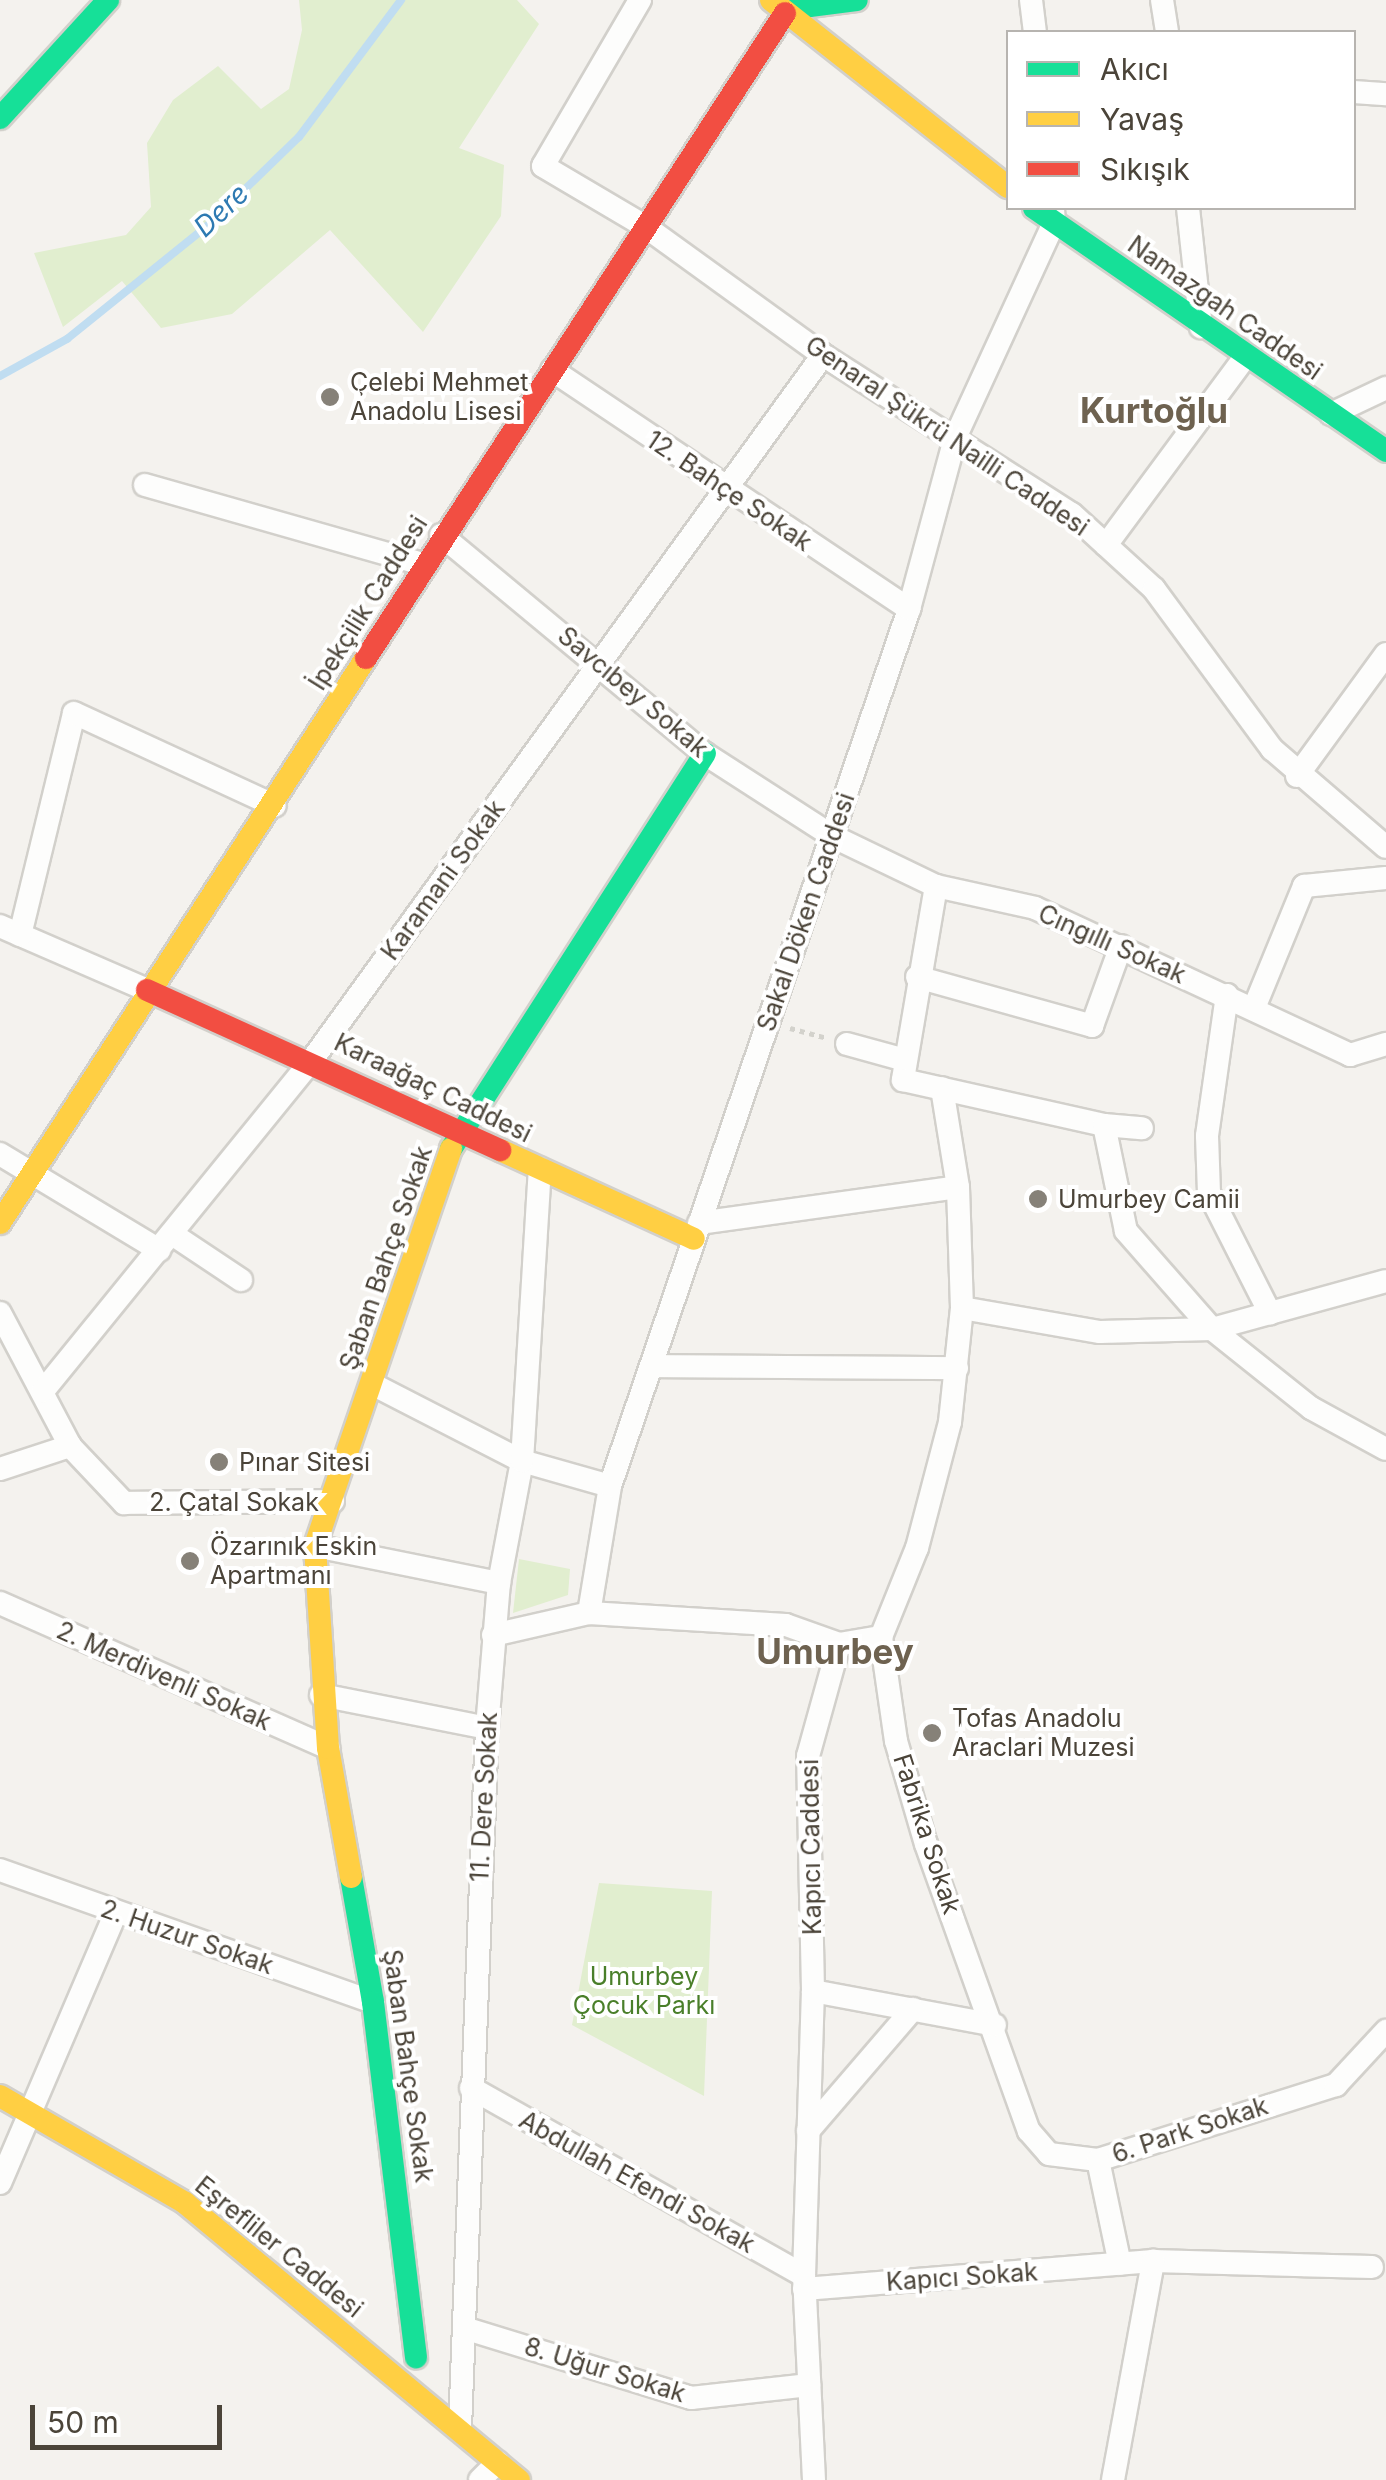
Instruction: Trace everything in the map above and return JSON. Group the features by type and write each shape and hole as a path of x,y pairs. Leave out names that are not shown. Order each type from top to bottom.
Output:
{"main road":[{"path":"0,118 108,0"},
{"path":"776,4 810,6 858,0"},
{"path":"776,4 1006,185"},
{"name":"İpekçilik Caddesi","path":"0,1223 147,990 274,806 441,535 646,227 776,4"},
{"name":"Namazgah Caddesi","path":"1054,215 1201,327 1386,451"},
{"name":"Şaban Bahçe Sokak","path":"416,2357 374,2002 321,1695 315,1546 456,1134 705,754"},
{"name":"Karaağaç Caddesi","path":"147,990 312,1060 456,1134 696,1231"},
{"name":"Eşrefliler Caddesi","path":"0,2096 184,2204 519,2480"}],"street":[{"name":"Genaral Şükrü Nailli Caddesi","path":"640,0 543,166 646,227 823,355 1072,514 1154,589 1297,776 1386,847"},
{"path":"1031,0 1035,30"},
{"path":"1162,0 1168,30"},
{"path":"1356,92 1386,94"},
{"path":"1188,210 1201,327"},
{"name":"Sakal Döken Caddesi","path":"589,1612 610,1486 909,610 955,438 1054,215"},
{"name":"Karamani Sokak","path":"43,1391 312,1060 823,355"},
{"path":"1106,545 1245,357"},
{"name":"12. Bahçe Sokak","path":"552,370 727,492 909,610"},
{"path":"1331,414 1386,388"},
{"path":"146,485 423,564"},
{"name":"Savcıbey Sokak","path":"441,535 705,754 832,836"},
{"path":"1297,776 1386,654"},
{"path":"147,990 10,930 74,714 274,806"},
{"name":"Cıngıllı Sokak","path":"832,836 936,886 1035,908 1350,1055 1386,1044"},
{"path":"1254,1008 1304,886 1386,878"},
{"path":"936,886 902,1058 903,1080 1104,1125 1142,1128"},
{"path":"917,977 1092,1026 1120,946"},
{"path":"1226,995 1206,1136 1208,1193 1270,1313"},
{"path":"847,1044 902,1058"},
{"path":"493,1635 589,1612 786,1626 840,1644 882,1637 916,1548 950,1422 957,1368 962,1308 958,1188 942,1088"},
{"path":"1104,1125 1126,1231 1212,1329 1311,1408 1386,1449"},
{"path":"0,1154 242,1280"},
{"name":"11. Dere Sokak","path":"460,2428 487,1728 499,1582 522,1461 540,1170"},
{"path":"696,1231 958,1188"},
{"path":"962,1308 1100,1332 1212,1329 1386,1280"},
{"name":"2. Çatal Sokak","path":"0,1313 70,1446 124,1502 333,1501"},
{"path":"652,1366 957,1368"},
{"path":"372,1384 522,1461 610,1486"},
{"path":"0,1469 70,1446"},
{"path":"315,1546 499,1582"},
{"name":"2. Merdivenli Sokak","path":"0,1603 328,1748"},
{"name":"Fabrika Sokak","path":"882,1637 896,1741 921,1827 995,2025"},
{"name":"Kapıcı Caddesi","path":"814,2480 804,2282 813,1990 808,1756 840,1644"},
{"path":"321,1695 487,1728"},
{"name":"2. Huzur Sokak","path":"0,1870 374,2002"},
{"path":"0,2182 116,1912"},
{"path":"813,1990 995,2025"},
{"path":"808,2132 913,2010"},
{"name":"6. Park Sokak","path":"995,2025 1029,2131 1049,2154 1098,2160 1336,2085 1386,2031"},
{"name":"Abdullah Efendi Sokak","path":"471,2088 804,2282"},
{"path":"1098,2160 1120,2264"},
{"path":"1113,2480 1153,2261"},
{"name":"Kapıcı Sokak","path":"804,2282 1153,2261 1372,2267"},
{"name":"8. Uğur Sokak","path":"464,2328 691,2398 808,2385"},
{"path":"480,2480 498,2462"}],"path":[{"path":"768,1022 847,1044"}],"green space":[{"path":"299,0 517,0 539,24 459,148 504,165 501,216 423,332 330,230 232,314 161,328 122,281 63,327 34,253 126,235 151,207 147,143 173,100 218,66 261,109 289,89 302,30"},
{"path":"519,1559 570,1569 568,1595 513,1613"},
{"name":"Umurbey Çocuk Parkı","path":"599,1883 712,1891 704,2096 572,2025"}],"waterway":[{"name":"Dere","path":"0,376 67,339 206,227 299,137 401,0"}],"traffic: fast":[{"path":"0,118 108,0"},
{"path":"772,0 810,6 857,0"},
{"path":"1037,210 1386,451"},
{"path":"451,1149 705,754"},
{"path":"351,1877 373,2002 416,2357"}],"traffic: slow":[{"path":"771,0 1006,185"},
{"path":"0,1223 366,658"},
{"path":"351,1877 328,1748 315,1546 451,1149"},
{"path":"500,1150 694,1239"},
{"path":"0,2096 185,2203 519,2480"}],"traffic: jam":[{"path":"366,658 785,13"},
{"path":"147,990 500,1150"}],"place":[{"name":"Çelebi Mehmet Anadolu Lisesi","path":"330,397"},
{"name":"Umurbey Camii","path":"1038,1199"},
{"name":"Pınar Sitesi","path":"219,1462"},
{"name":"Özarınık Eskin Apartmanı","path":"190,1561"},
{"name":"Tofas Anadolu Araclari Muzesi","path":"932,1733"}],"district":[{"name":"Kurtoğlu","path":"1154,410"},
{"name":"Umurbey","path":"835,1651"}]}
